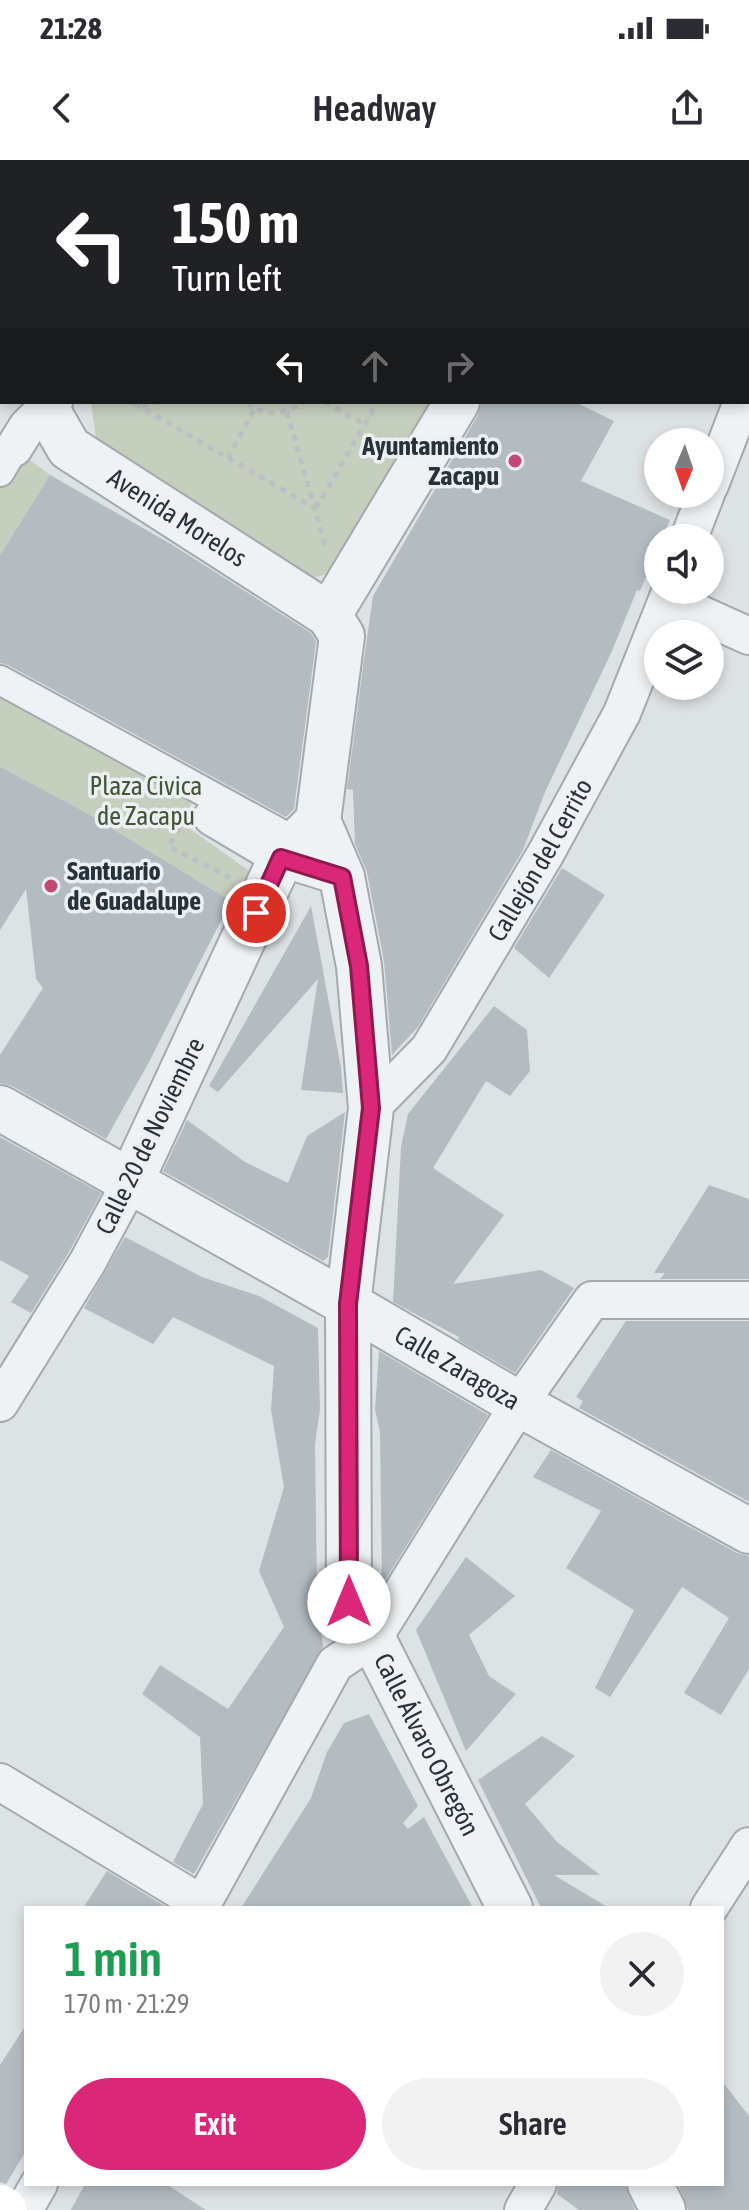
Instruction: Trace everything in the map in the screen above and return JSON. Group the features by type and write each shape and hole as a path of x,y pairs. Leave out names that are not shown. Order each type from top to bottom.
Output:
{"street":[{"path":"298,840 342,636 329,615 456,404"},
{"path":"724,449 741,404"},
{"path":"7,460 27,427 48,405"},
{"name":"Avenida Morelos","path":"48,405 69,448 329,615"},
{"name":"Callejón del Cerrito","path":"371,1108 429,1049 546,853 622,713 666,604"},
{"path":"687,604 749,636"},
{"path":"0,680 298,840"},
{"path":"212,817 298,840"},
{"name":"Calle Álvaro Obregón","path":"298,840 342,877 359,966 371,1108 348,1304 349,1602 373,1639 509,1906"},
{"name":"Calle 20 de Noviembre","path":"0,1403 87,1263 130,1183 298,840"},
{"name":"Calle Zaragoza","path":"0,1108 519,1404 749,1531"},
{"path":"0,1782 201,1906 335,1664 373,1639 519,1404 592,1300 749,1300"},
{"path":"710,1906 749,1846"},
{"path":"24,2210 38,2186"},
{"path":"523,2210 537,2186"},
{"path":"651,2186 663,2210"}],"path":[{"path":"140,404 316,509"},
{"path":"250,404 278,413 287,412 301,404"},
{"path":"328,404 365,425"},
{"path":"316,509 377,404"},
{"path":"228,458 255,408"},
{"path":"287,412 325,547"}],"green space":[{"path":"91,404 439,404 332,573 312,578 98,454"},
{"path":"0,443 14,448 50,475 0,555"},
{"name":"Plaza Civica de Zacapu","path":"0,676 199,788 182,823 252,873 231,901 85,812 21,780 0,818"}],"building":[{"path":"481,404 579,404 614,421 581,481 670,520 668,524 644,524 644,581 640,591 637,590 612,651 545,792 523,850 418,1027 392,1055 384,961 367,872 355,844 353,790 347,789 373,596 478,415"},
{"path":"50,475 171,544 311,633 316,642 294,809 286,817 0,663 0,555"},
{"path":"0,767 85,812 231,901 106,1139 12,1086 0,1083 0,1055 43,988 36,979 26,889 0,930"},
{"path":"562,868 605,895 549,978 514,948"},
{"path":"311,906 343,1093 301,1090 318,979 218,1092 209,1086"},
{"path":"494,1006 527,1030 530,1071 510,1096 486,1081 433,1168 504,1215 453,1284 541,1270 574,1288 515,1373 458,1340 459,1337 393,1302 401,1147 408,1114"},
{"path":"345,1112 328,1257 323,1261 163,1171 187,1120 245,1162 288,1183 307,1136"},
{"path":"0,1137 101,1193 31,1313 11,1302 29,1276 0,1260"},
{"path":"709,1185 749,1199 749,1279 660,1279 665,1273 654,1273"},
{"path":"125,1237 202,1277 259,1296 318,1328 320,1410 315,1444 317,1597 323,1647 194,1874 173,1862 203,1804 200,1737 142,1694 160,1665 228,1709 284,1627 259,1571 284,1487 271,1410 274,1366 173,1317 153,1344 84,1308"},
{"path":"626,1321 749,1321 749,1502 579,1408 583,1401 576,1397"},
{"path":"379,1351 488,1415 382,1585 380,1432 375,1410"},
{"path":"551,1450 737,1553 749,1556 749,1669 721,1715 684,1693 729,1618 682,1587 610,1697 595,1688 634,1610 566,1568 601,1511 533,1477"},
{"path":"466,1557 515,1596 469,1635 489,1676 516,1694 466,1751 416,1630"},
{"path":"369,1714 418,1806 403,1823 408,1829 424,1817 472,1906 242,1906 311,1798 327,1752 344,1723"},
{"path":"542,1736 575,1756 525,1804 557,1842 600,1875 554,1875 606,1906 540,1906 478,1780"},
{"path":"107,1871 165,1906 84,1906"},
{"path":"24,2028 24,2154 6,2184 0,2182 0,2065"},
{"path":"724,2084 749,2116 749,2210 688,2210 679,2186 724,2186"},
{"path":"84,2186 169,2186 206,2210 71,2210"},
{"path":"559,2186 626,2186 635,2210 579,2210 557,2194"}],"place":[{"name":"Ayuntamiento Zacapu","path":"515,461"},
{"name":"Santuario de Guadalupe","path":"51,886"}],"route":[{"path":"256,913 281,858 342,877 359,966 371,1108 348,1304 349,1602"}]}
